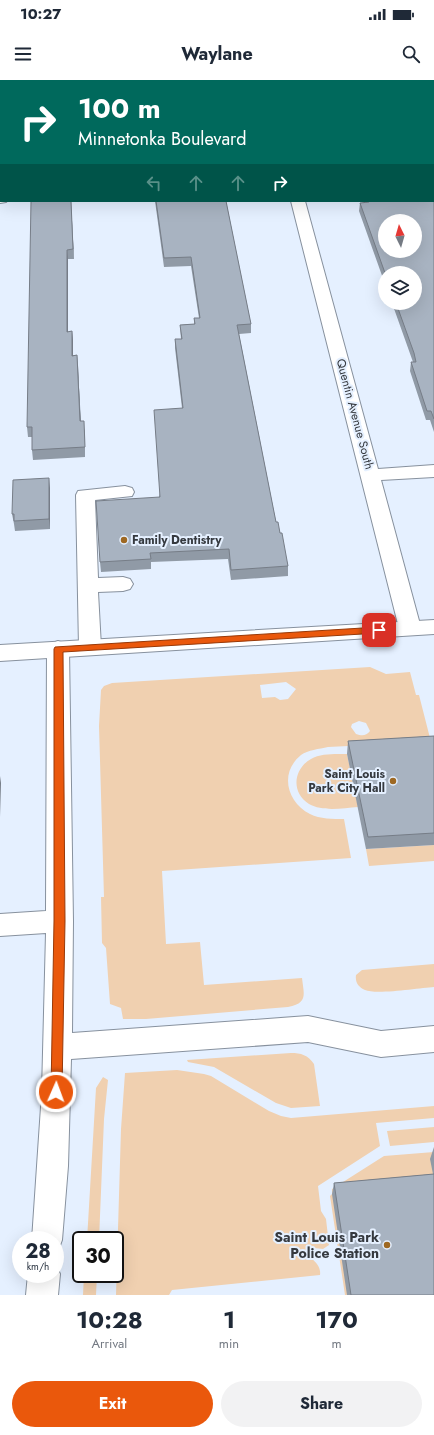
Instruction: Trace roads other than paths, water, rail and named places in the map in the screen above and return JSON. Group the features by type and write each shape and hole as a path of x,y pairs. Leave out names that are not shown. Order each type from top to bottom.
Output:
{"street":[{"name":"Quentin Avenue South","path":"298,202 410,628"},
{"path":"370,475 434,471"},
{"path":"90,647 86,495 125,492"},
{"path":"88,586 123,584"},
{"path":"0,652 434,627"},
{"path":"48,1231 54,1168 58,1047 60,921 58,649"},
{"path":"0,925 60,921"},
{"path":"58,1047 308,1029 381,1044 434,1039"},
{"path":"42,1295 43,1283"}],"place":[{"name":"Family Dentistry","path":"124,540"},
{"name":"Saint Louis Park City Hall","path":"393,781"},
{"name":"Saint Louis Park Police Station","path":"387,1245"}]}
